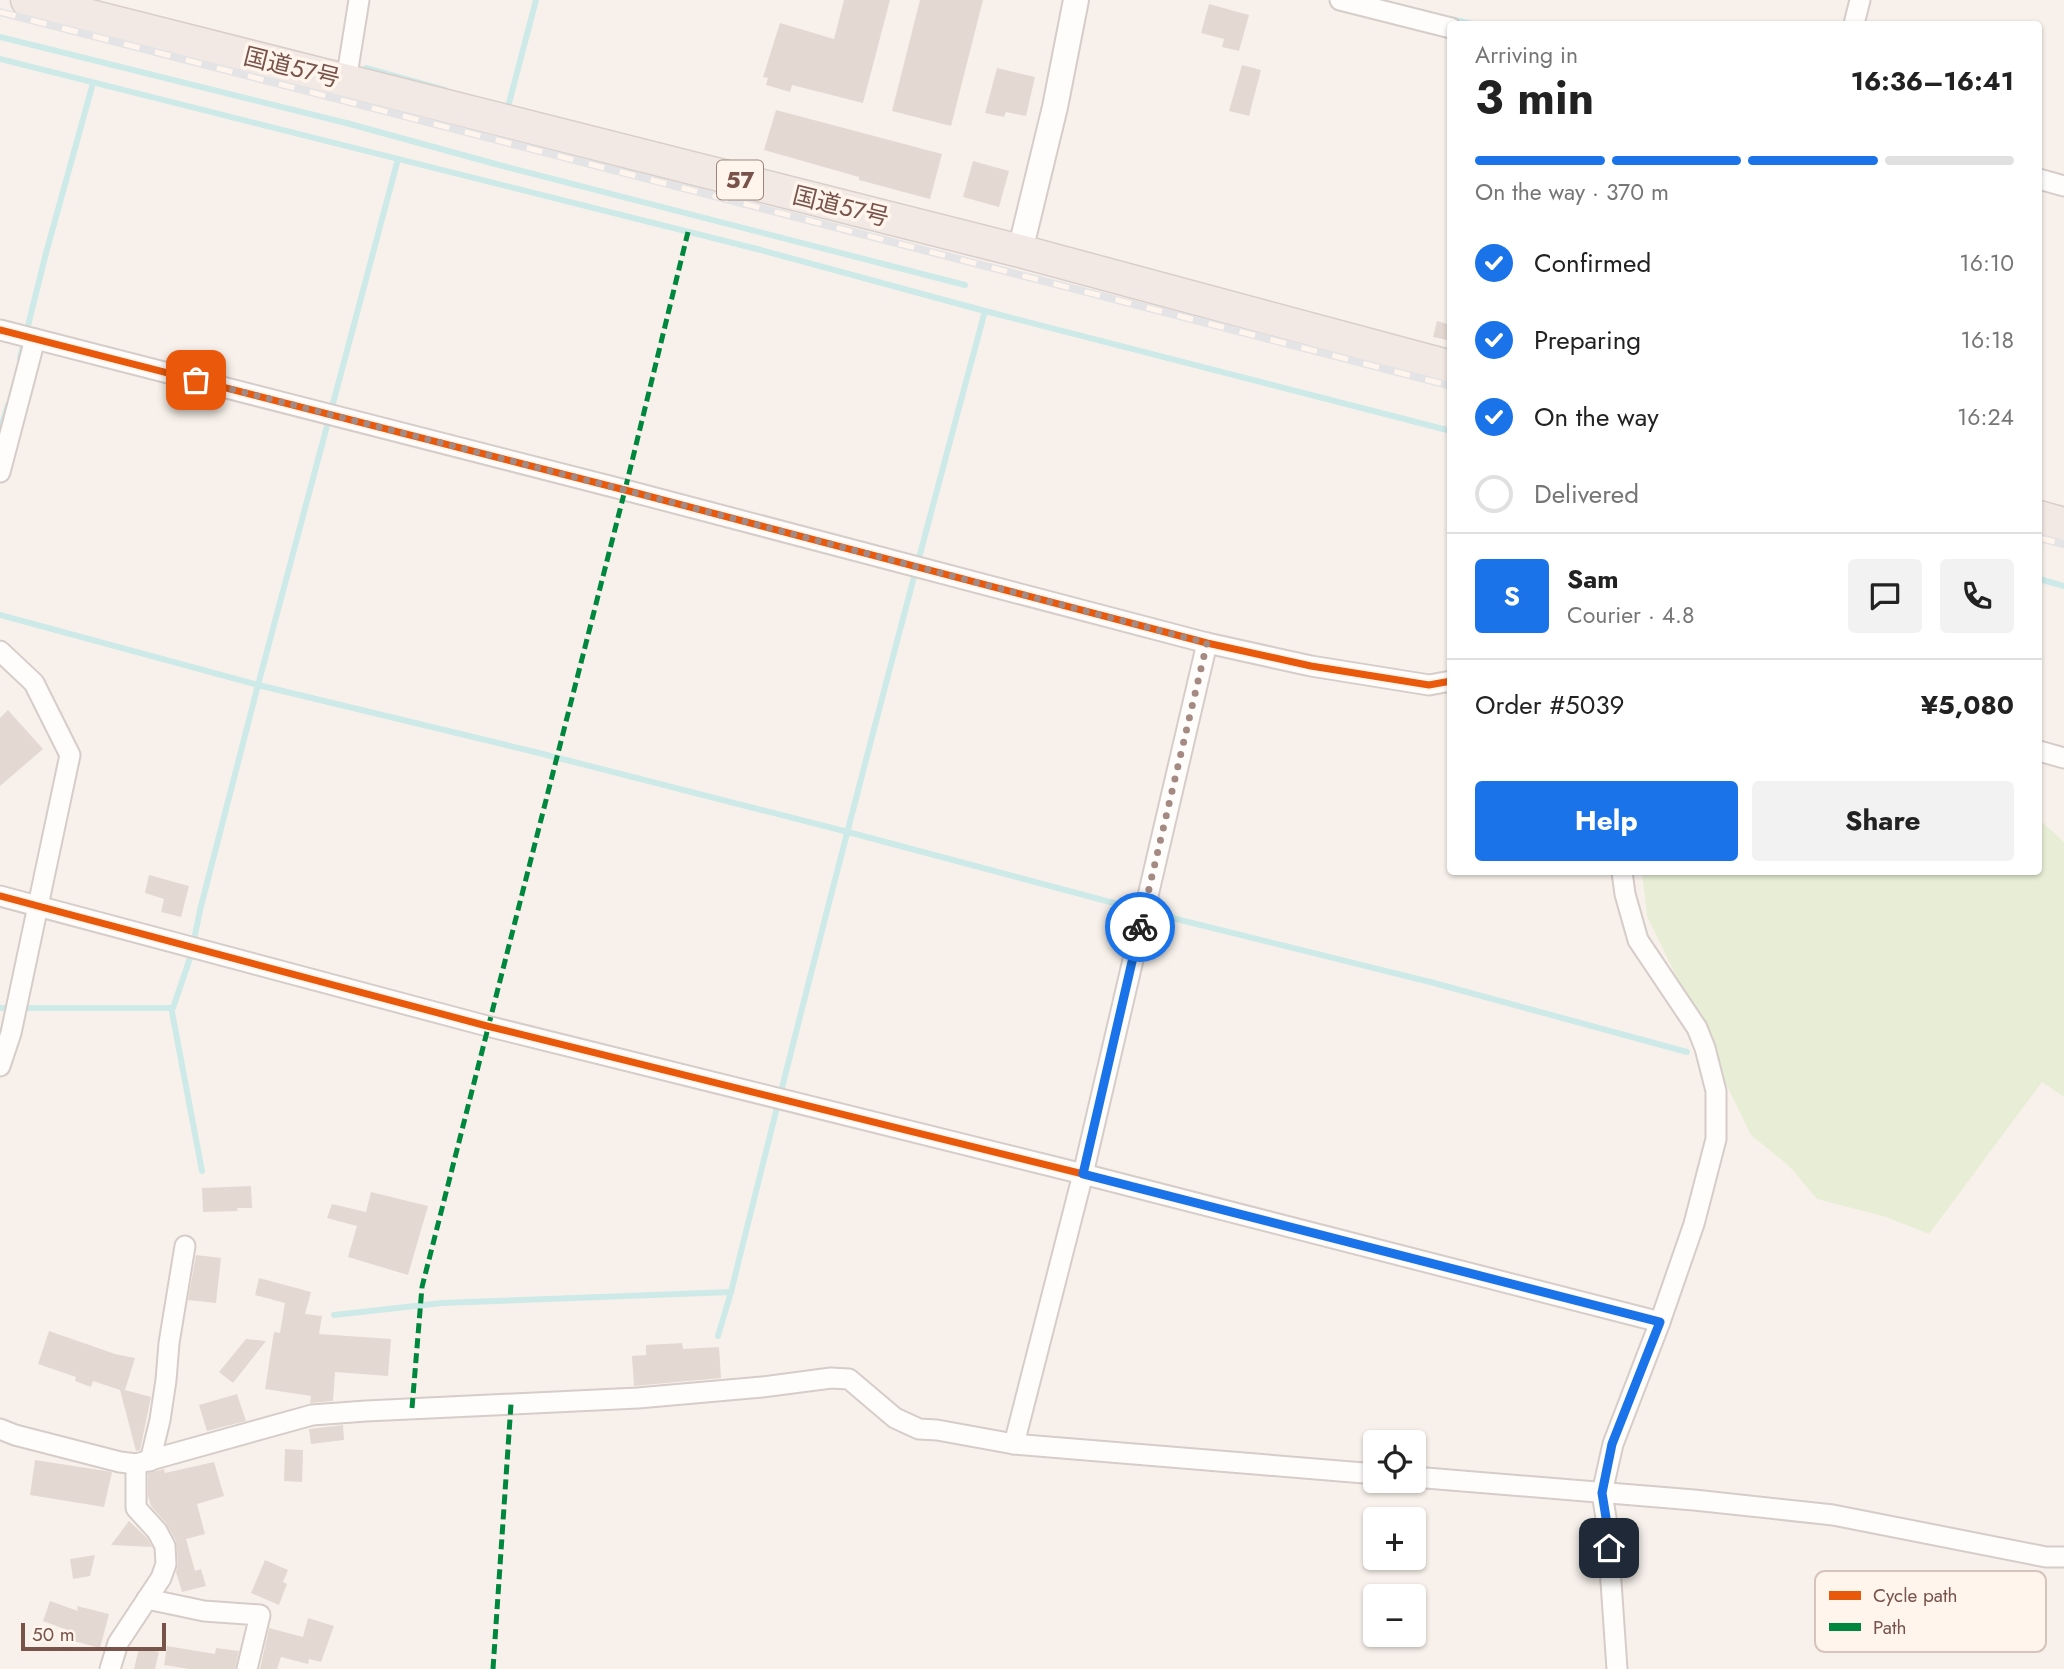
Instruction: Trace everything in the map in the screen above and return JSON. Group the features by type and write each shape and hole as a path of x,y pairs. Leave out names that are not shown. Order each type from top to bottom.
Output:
{"highway":[{"name":"国道57号","path":"27,0 1020,251 1447,366"},
{"path":"2042,518 2064,524"}],"street":[{"path":"345,81 359,0"},
{"path":"1020,251 1055,107 1076,0"},
{"path":"1340,0 1447,28"},
{"path":"1855,21 1860,0"},
{"path":"2042,180 2064,186"},
{"path":"0,330 1207,643 1311,666 1429,685 1447,682"},
{"path":"0,472 35,339"},
{"path":"1014,1444 1083,1174 1207,643"},
{"path":"0,651 34,683 70,755 11,1033 0,1066"},
{"path":"2042,752 2064,758"},
{"path":"1617,1669 1607,1524 1602,1493 1612,1444 1660,1322 1694,1224 1716,1139 1716,1091 1705,1048 1697,1028 1638,940 1622,875"},
{"path":"0,896 488,1026 1083,1174 1660,1322"},
{"path":"110,1669 118,1643 161,1578 166,1564 165,1546 157,1531 136,1508 143,1462 162,1407 169,1343 185,1246"},
{"path":"0,1429 107,1459 143,1462 312,1415 638,1398 831,1378 849,1379 895,1418 919,1429 1014,1444 1363,1473"},
{"path":"1426,1478 1833,1515 2046,1557 2064,1557"},
{"path":"147,1599 204,1611 260,1615 247,1669"}],"green space":[{"path":"2042,822 2064,842 2064,1097 2042,1082 1929,1234 1886,1217 1817,1199 1789,1166 1751,1135 1647,916 1642,875 2042,875"}],"building":[{"path":"844,0 890,0 863,103 792,85 790,92 766,85 768,78 763,77 780,23 834,39"},
{"path":"920,0 983,0 951,126 892,111"},
{"path":"1209,4 1249,15 1239,51 1222,47 1224,39 1201,33"},
{"path":"1242,65 1261,70 1249,116 1229,111"},
{"path":"997,68 1035,77 1026,116 1006,112 1004,117 985,113"},
{"path":"776,110 942,154 930,199 764,150"},
{"path":"973,161 1009,171 999,207 963,197"},
{"path":"1437,321 1447,324 1447,340 1433,337"},
{"path":"8,710 43,749 0,786 0,718"},
{"path":"149,875 189,886 181,917 161,912 164,899 145,893"},
{"path":"251,1186 252,1208 203,1212 202,1188"},
{"path":"371,1192 428,1206 408,1275 348,1257 357,1226 327,1218 332,1204 366,1212"},
{"path":"196,1255 221,1258 216,1303 188,1300"},
{"path":"259,1278 311,1292 305,1314 322,1316 319,1334 391,1339 388,1376 335,1372 333,1401 310,1403 311,1396 265,1389 274,1332 280,1333 285,1303 255,1295"},
{"path":"49,1331 115,1354 135,1358 125,1390 151,1397 140,1450 136,1451 120,1390 93,1381 91,1387 75,1381 76,1377 38,1364"},
{"path":"246,1339 266,1341 233,1383 219,1372"},
{"path":"682,1343 683,1349 719,1347 721,1378 634,1386 632,1356 646,1355 646,1345"},
{"path":"237,1394 246,1421 207,1431 199,1405"},
{"path":"343,1425 344,1440 311,1444 309,1429"},
{"path":"285,1449 303,1450 302,1482 284,1481"},
{"path":"35,1460 112,1472 104,1507 30,1495"},
{"path":"214,1462 224,1496 197,1504 205,1534 186,1539 195,1571 201,1569 206,1586 182,1592 176,1572 176,1541 166,1523 151,1506 148,1473 164,1469 165,1473"},
{"path":"129,1521 147,1538 152,1547 111,1545"},
{"path":"95,1555 90,1576 73,1579 70,1559"},
{"path":"265,1560 288,1570 283,1582 287,1584 279,1605 251,1593"},
{"path":"50,1601 78,1611 77,1606 109,1614 100,1648 70,1640 73,1632 43,1621"},
{"path":"308,1618 334,1626 321,1662 309,1659 308,1664 281,1657 277,1669 260,1669 269,1628 303,1637"},
{"path":"167,1646 215,1654 216,1648 239,1651 235,1669 189,1669 164,1665"},
{"path":"139,1648 159,1652 155,1669 134,1669"}],"waterway":[{"path":"503,106 508,107 536,0"},
{"path":"1451,19 1460,21"},
{"path":"0,37 350,124 965,285"},
{"path":"0,59 757,249 985,311 1447,430"},
{"path":"366,68 445,90"},
{"path":"20,358 93,83"},
{"path":"0,1008 173,1008 191,955 200,910 258,685 398,159"},
{"path":"334,1315 442,1303 731,1292 855,801 985,311"},
{"path":"0,430 8,405"},
{"path":"2042,580 2064,586"},
{"path":"0,615 258,685 535,752 1144,911 1434,983 1687,1052"},
{"path":"172,1012 202,1171"},
{"path":"718,1336 731,1292"}],"railway":[{"path":"0,12 1447,385"},
{"path":"2042,539 2064,544"}],"marked path":[{"path":"412,1408 422,1287 688,232"},
{"path":"493,1669 511,1404"}],"cycle path":[{"path":"0,330 1207,643 1311,666 1429,685 1447,682"},
{"path":"0,896 487,1026 1083,1174 1660,1322"}],"way so far":[{"path":"196,380 1207,643 1140,927"}],"route":[{"path":"1140,927 1083,1174 1660,1322 1612,1444 1602,1493 1609,1548"}]}
